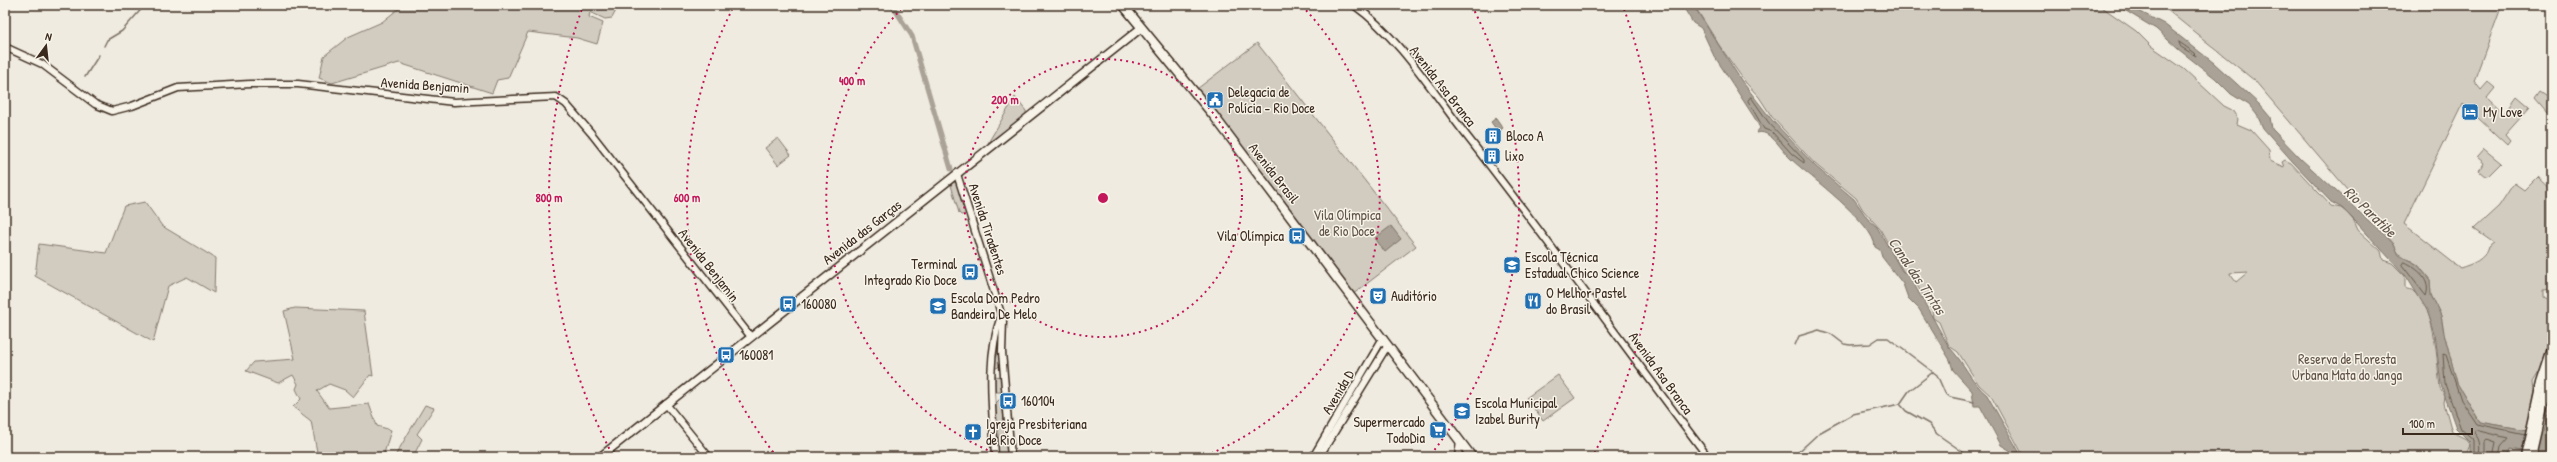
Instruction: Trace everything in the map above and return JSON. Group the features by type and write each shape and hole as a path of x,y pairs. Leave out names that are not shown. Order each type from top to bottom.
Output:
{"main road":[{"name":"Avenida Brasil","path":"1123,5 1214,116 1472,457"},
{"name":"Avenida das Garças","path":"600,457 1141,28"},
{"path":"2528,457 2535,425 2541,383 2552,350"},
{"path":"2535,425 2552,369"}],"street":[{"name":"Avenida Asa Branca","path":"1354,5 1379,25 1410,63 1500,178 1708,457"},
{"name":"Avenida Benjamin","path":"5,47 42,64 94,104 112,111 132,106 178,88 250,84 298,84 454,102 556,97 570,108 591,133 751,337"},
{"name":"Avenida Tiradentes","path":"957,174 1002,314 1002,347 1011,457"},
{"path":"995,457 992,346 1002,314"},
{"path":"997,329 1002,347"},
{"name":"Avenida D","path":"1313,457 1385,342"},
{"name":"Avenida D","path":"1319,457 1385,342"},
{"path":"992,370 999,375 1004,370"},
{"path":"666,404 709,457"},
{"path":"1458,457 1460,441"}],"green space":[{"path":"403,5 619,5 612,18 605,19 590,12 589,17 603,23 597,44 577,38 528,32 508,78 497,80 492,93 399,63 332,83 319,78 324,56 348,37 382,22"},
{"name":"Reserva de Floresta Urbana Mata do Janga","path":"1694,5 2096,5 2102,7 2136,31 2151,46 2184,69 2224,106 2232,110 2238,119 2237,124 2251,130 2269,150 2270,161 2284,167 2282,162 2285,160 2291,163 2331,206 2341,208 2347,213 2354,221 2358,230 2381,251 2383,260 2392,263 2405,276 2405,288 2414,291 2421,299 2427,310 2434,337 2440,389 2445,396 2444,403 2452,432 2466,439 2470,445 2465,457 2024,457 1991,396 1979,385 1958,352 1949,346 1939,322 1933,318 1932,311 1910,273 1906,274 1903,271 1880,229 1863,210 1856,198 1815,164 1772,117 1759,97 1746,83 1719,45","holes":["2248,272 2236,282 2230,273"]},
{"path":"2161,5 2502,5 2474,81 2481,90 2488,82 2495,88 2487,98 2504,114 2517,96 2530,107 2505,135 2510,141 2507,145 2463,104 2404,224 2460,268 2481,258 2488,247 2494,243 2474,229 2499,206 2514,183 2524,190 2537,177 2552,191 2552,290 2543,291 2543,297 2552,302 2552,332 2541,369 2533,382 2534,392 2527,430 2480,422 2457,383 2441,316 2431,295 2430,280 2418,265 2398,253 2393,243 2255,81"},
{"name":"Vila Olímpica de Rio Doce","path":"1257,43 1416,246 1352,295 1193,92"},
{"path":"2540,91 2552,99 2552,106 2547,112 2535,98"},
{"path":"1015,97 1026,111 1026,115 988,143"},
{"path":"778,138 791,155 778,165 765,148"},
{"path":"2484,149 2501,163 2487,177 2480,171 2484,163 2477,157"},
{"path":"953,181 958,185 967,214 961,215 959,213 951,185"},
{"path":"145,202 162,226 215,258 214,293 187,277 168,286 153,342 35,276 39,244 106,253 124,206"},
{"path":"295,308 364,311 373,376 370,375 353,397 345,390 329,384 317,391 329,408 369,404 377,426 391,430 383,457 318,457 311,421 293,407 301,399 296,389 298,384 293,375 278,383 246,371 254,362 295,359 284,311"},
{"path":"998,331 1000,365 997,368 994,367"},
{"path":"1558,375 1575,398 1543,421 1526,398"},
{"path":"995,376 1002,377 1002,392 994,392"},
{"path":"2552,391 2552,419 2548,417"},
{"path":"1002,397 1007,457 996,457 994,405"},
{"path":"425,405 434,408 417,434 422,439 413,457 390,457 395,456"},
{"path":"2510,449 2549,457 2507,457"}],"water":[{"path":"1682,5 1693,5 1741,80 1772,120 1815,166 1854,199 1867,218 1877,227 1902,271 1910,277 1949,347 1976,384 1987,395 2022,457 2012,457 2011,451 2001,445 1980,406 1974,406 1972,391 1953,370 1950,360 1919,309 1908,298 1903,284 1882,257 1880,250 1875,247 1872,237 1864,226 1840,201 1791,159 1771,137 1764,133 1756,133 1760,128 1754,117 1713,54 1701,28 1693,23"},
{"path":"2116,5 2127,5 2164,24 2214,63 2260,105 2270,117 2272,129 2301,159 2393,243 2399,255 2418,265 2430,280 2431,295 2441,316 2457,383 2480,422 2544,433 2548,417 2552,419 2552,457 2539,457 2538,454 2510,449 2507,457 2470,457 2470,442 2456,428 2441,385 2435,334 2427,310 2406,276 2355,221 2342,208 2331,202 2293,162 2263,128 2257,115 2249,105 2231,94 2215,78 2178,49 2156,29"},
{"path":"1496,118 1503,128 1498,132 1491,122"},
{"path":"1391,226 1401,239 1385,252 1375,238"}],"waterway":[{"path":"104,46 107,40 122,31 145,5"},
{"path":"892,5 912,36 951,169"},
{"path":"85,77 99,55"},
{"path":"1795,345 1799,336 1819,330 1831,334 1844,344 1850,345 1870,344 1879,338 1888,338 1937,375 1945,393 1950,397 1974,402"},
{"path":"1900,404 1909,391 1933,372"},
{"path":"1793,457 1819,433 1853,414 1900,404 1906,411 1929,424 1937,434 1970,457"}],"place":[{"name":"Delegacia de Polícia - Rio Doce","path":"1215,100"},
{"name":"My Love","path":"2470,112"},
{"name":"Bloco A","path":"1493,136"},
{"name":"lixo","path":"1492,156"},
{"name":"Vila Olímpica","path":"1297,236"},
{"name":"Escola Técnica Estadual Chico Science","path":"1512,265"},
{"name":"Terminal Integrado Rio Doce","path":"970,272"},
{"name":"Auditório","path":"1378,296"},
{"name":"O Melhor Pastel do Brasil","path":"1533,301"},
{"name":"160080","path":"788,304"},
{"name":"Escola Dom Pedro Bandeira De Melo","path":"938,306"},
{"name":"160081","path":"726,355"},
{"name":"160104","path":"1008,401"},
{"name":"Escola Municipal Izabel Burity","path":"1462,411"},
{"name":"Supermercado TodoDia","path":"1438,430"},
{"name":"Igreja Presbiteriana de Rio Doce","path":"973,432"}],"water label":[{"name":"Rio Paratibe","path":"2370,212"},
{"name":"Canal das Tintas","path":"1917,276"}]}
